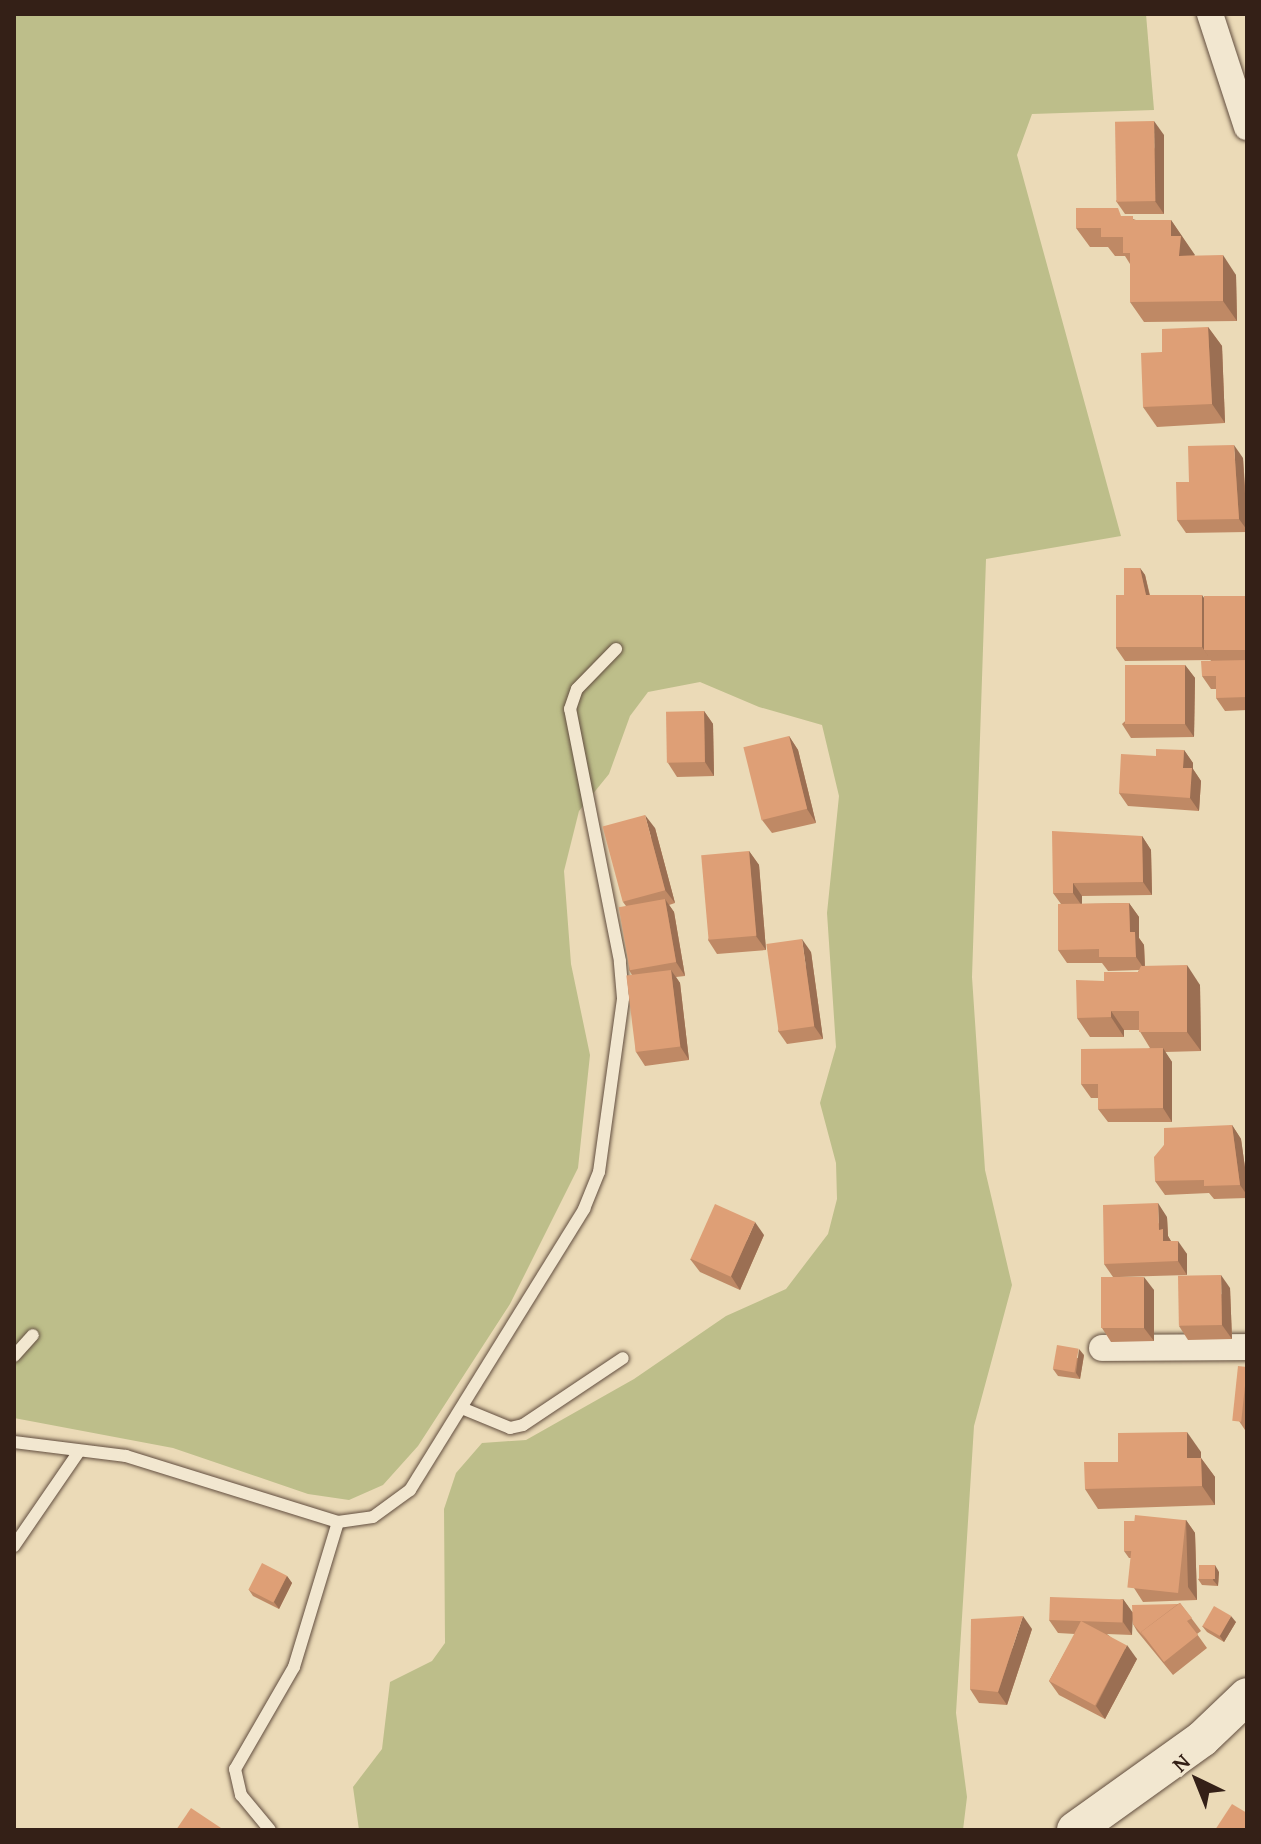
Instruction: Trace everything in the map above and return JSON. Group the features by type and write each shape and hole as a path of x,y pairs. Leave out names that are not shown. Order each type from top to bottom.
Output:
{"street":[{"path":"1210,14 1247,127"},
{"path":"1102,1348 1247,1347"},
{"path":"1075,1830 1202,1739 1247,1696"}],"lane":[{"path":"14,1442 78,1453 126,1456 338,1522 373,1517 410,1490 464,1409 584,1209 599,1172 623,998 620,961 570,709 577,689 616,649"},
{"path":"14,1356 33,1335"},
{"path":"464,1409 510,1428 523,1425 623,1358"},
{"path":"14,1546 78,1453"},
{"path":"270,1830 241,1795 235,1769 294,1667 338,1522"}],"green space":[{"path":"14,14 1146,14 1154,110 1032,114 1017,155 1121,536 986,559 972,977 985,1170 1012,1285 974,1426 956,1713 967,1797 963,1830 359,1830 353,1787 382,1749 390,1682 432,1661 445,1643 444,1509 456,1473 482,1443 526,1440 634,1379 726,1316 786,1289 828,1234 837,1199 836,1163 820,1103 836,1047 827,913 839,796 822,725 759,707 700,682 648,692 630,716 609,774 579,811 564,871 571,964 590,1055 578,1168 510,1304 418,1446 383,1485 349,1500 308,1494 173,1448 14,1418"}],"building":[{"path":"1154,121 1155,201 1116,202 1115,122"},
{"path":"1076,208 1118,208 1121,216 1133,216 1133,220 1171,220 1171,236 1181,236 1179,256 1223,255 1223,301 1130,302 1130,253 1123,253 1123,237 1101,237 1101,228 1076,228"},
{"path":"1208,327 1212,404 1143,407 1141,353 1162,352 1162,329"},
{"path":"1234,445 1239,519 1177,520 1176,482 1189,482 1188,446"},
{"path":"1124,568 1140,568 1146,595 1124,596"},
{"path":"1116,595 1202,595 1202,647 1116,647"},
{"path":"1204,596 1247,596 1247,650 1204,650"},
{"path":"1247,660 1247,697 1216,698 1216,676 1202,676 1201,661"},
{"path":"1125,665 1185,665 1185,724 1125,724"},
{"path":"704,711 705,762 667,763 666,712"},
{"path":"789,736 807,809 762,820 743,747"},
{"path":"1156,749 1184,750 1183,768 1192,768 1190,798 1119,793 1121,754 1156,756"},
{"path":"645,815 665,890 623,902 602,826"},
{"path":"1052,831 1142,836 1143,882 1073,883 1073,893 1053,893"},
{"path":"749,851 756,936 709,940 701,855"},
{"path":"665,899 676,962 630,970 619,907"},
{"path":"1129,903 1130,932 1135,932 1136,957 1099,957 1099,949 1058,950 1058,904"},
{"path":"802,939 814,1026 779,1031 766,944"},
{"path":"1187,965 1187,1032 1139,1032 1139,1011 1111,1011 1111,1017 1077,1018 1076,980 1104,981 1104,972 1138,972 1141,966"},
{"path":"671,970 680,1046 636,1052 626,975"},
{"path":"1163,1048 1163,1108 1098,1109 1098,1084 1081,1084 1081,1049"},
{"path":"1232,1125 1240,1185 1204,1186 1204,1180 1155,1181 1154,1157 1164,1145 1164,1128"},
{"path":"1158,1203 1159,1230 1163,1229 1163,1241 1178,1241 1178,1261 1104,1264 1103,1205"},
{"path":"715,1204 755,1222 731,1277 691,1259"},
{"path":"1221,1275 1222,1325 1179,1326 1178,1276"},
{"path":"1101,1277 1144,1277 1144,1328 1101,1328"},
{"path":"1057,1345 1079,1349 1074,1372 1053,1369"},
{"path":"1238,1366 1247,1367 1241,1422 1232,1421"},
{"path":"1187,1432 1187,1458 1201,1458 1202,1486 1085,1489 1084,1462 1118,1462 1118,1433"},
{"path":"1135,1515 1186,1520 1178,1593 1127,1588"},
{"path":"1124,1521 1135,1521 1135,1551 1124,1551"},
{"path":"262,1563 287,1576 273,1602 248,1590"},
{"path":"1199,1565 1215,1565 1215,1579 1199,1579"},
{"path":"1050,1597 1123,1600 1122,1623 1049,1620"},
{"path":"1180,1603 1192,1618 1187,1621 1198,1635 1164,1662 1141,1632"},
{"path":"1178,1604 1141,1632 1146,1639 1133,1624 1132,1605"},
{"path":"1214,1606 1231,1616 1220,1636 1202,1626"},
{"path":"1023,1616 998,1692 970,1689 971,1619"},
{"path":"1081,1621 1127,1645 1095,1705 1049,1681"},
{"path":"1232,1804 1247,1813 1247,1830 1215,1830"},
{"path":"191,1808 224,1830 176,1830"}]}
